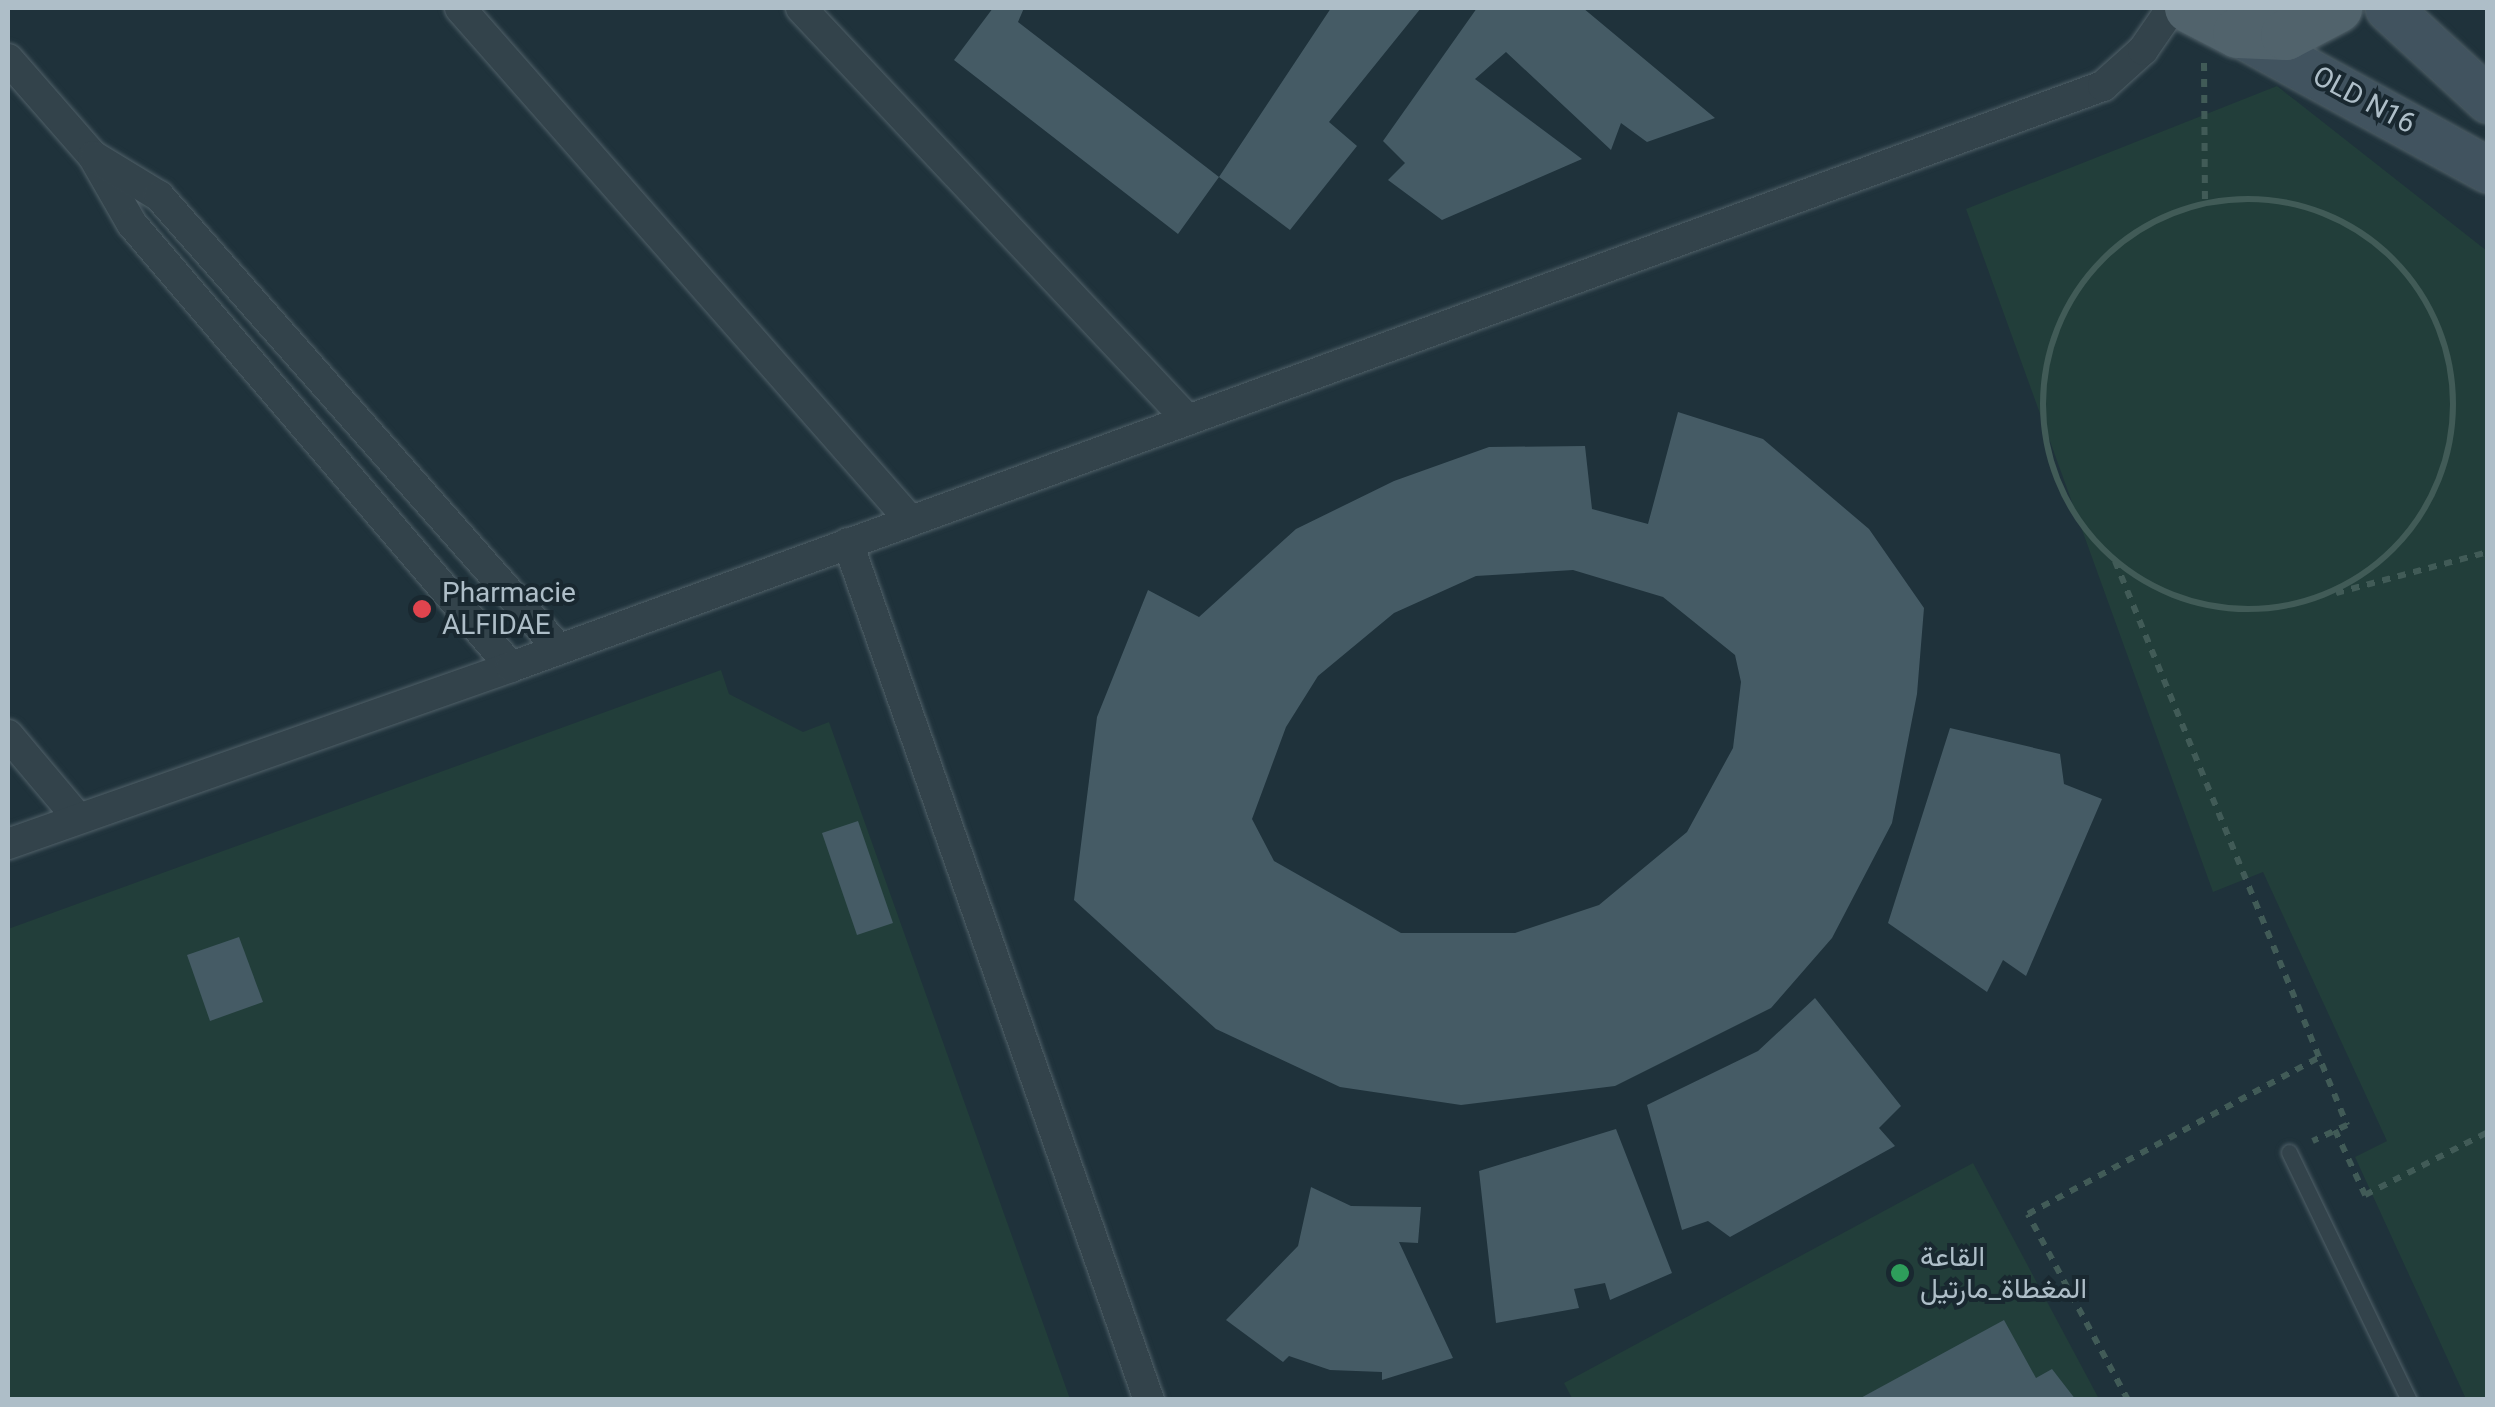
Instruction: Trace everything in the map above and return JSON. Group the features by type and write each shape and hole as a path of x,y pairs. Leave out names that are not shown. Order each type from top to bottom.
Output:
{"main road":[{"path":"2201,17 2286,34 2337,8"}],"street":[{"path":"460,8 910,520"},
{"path":"802,8 1187,419"},
{"path":"2388,8 2488,100"},
{"path":"8,844 559,650 2103,86 2143,50 2201,17"},
{"name":"OLD N16","path":"2201,17 2488,170"},
{"path":"8,59 92,156 132,224 511,667"},
{"path":"92,156 159,196 559,650"},
{"path":"848,543 1149,1400"},
{"path":"8,735 78,818"}],"lane":[{"path":"2289,1152 2410,1400"}],"path":[{"path":"2201,17 2205,201"},
{"path":"2325,596 2381,562 2412,526 2448,454 2453,389 2438,325 2400,265 2344,221 2276,199 2205,201 2139,228 2112,251 2086,275 2052,338 2042,408 2056,478 2089,534 2138,578 2197,604 2262,610 2325,596 2488,552"},
{"path":"2113,557 2347,1125 2289,1152"},
{"path":"2128,1400 2028,1214 2318,1058"},
{"path":"2336,1130 2365,1195 2488,1132"}],"green space":[{"path":"2277,86 2487,251 2487,1399 2466,1399 2355,1157 2387,1141 2263,872 2213,892 1966,209"},
{"path":"721,670 729,694 803,732 829,722 1070,1399 8,1400 8,929"},
{"name":"القاعة المغطاة_مارتيل","path":"1973,1163 2099,1399 1573,1400 1564,1383"}],"building":[{"path":"993,8 1024,8 1018,22 1219,177 1178,234 954,60"},
{"path":"1331,8 1421,8 1329,122 1357,146 1290,230 1219,177"},
{"path":"1477,8 1583,8 1715,118 1647,142 1621,123 1611,150 1506,52 1475,79 1582,159 1442,220 1388,180 1405,163 1383,141"},
{"path":"1678,412 1763,439 1869,529 1924,608 1917,694 1892,823 1832,938 1771,1008 1615,1086 1461,1105 1340,1087 1216,1029 1074,900 1097,717 1148,590 1199,617 1296,529 1394,481 1489,447 1585,446 1592,509 1648,524","holes":["1573,570 1663,597 1735,655 1741,682 1733,748 1687,832 1599,905 1515,933 1401,933 1274,861 1252,819 1286,727 1318,676 1394,613 1476,576"]},
{"path":"1950,728 2060,754 2064,784 2102,799 2026,976 2003,960 1987,992 1888,923"},
{"path":"858,821 893,923 857,935 822,833"},
{"path":"239,937 263,1002 210,1021 187,955"},
{"path":"1815,998 1901,1106 1879,1128 1895,1146 1730,1237 1708,1221 1682,1230 1647,1105 1758,1051"},
{"path":"1616,1129 1672,1273 1610,1300 1605,1283 1574,1289 1579,1308 1496,1323 1479,1171"},
{"path":"1311,1187 1351,1206 1421,1207 1418,1243 1399,1242 1453,1358 1382,1380 1382,1372 1330,1370 1289,1356 1283,1362 1226,1320 1298,1246"},
{"path":"2004,1320 2036,1378 2052,1369 2076,1400 1857,1400"}],"place":[{"name":"Pharmacie ALFIDAE","path":"422,609"},
{"name":"القاعة المغطاة_مارتيل","path":"1900,1273"}]}
